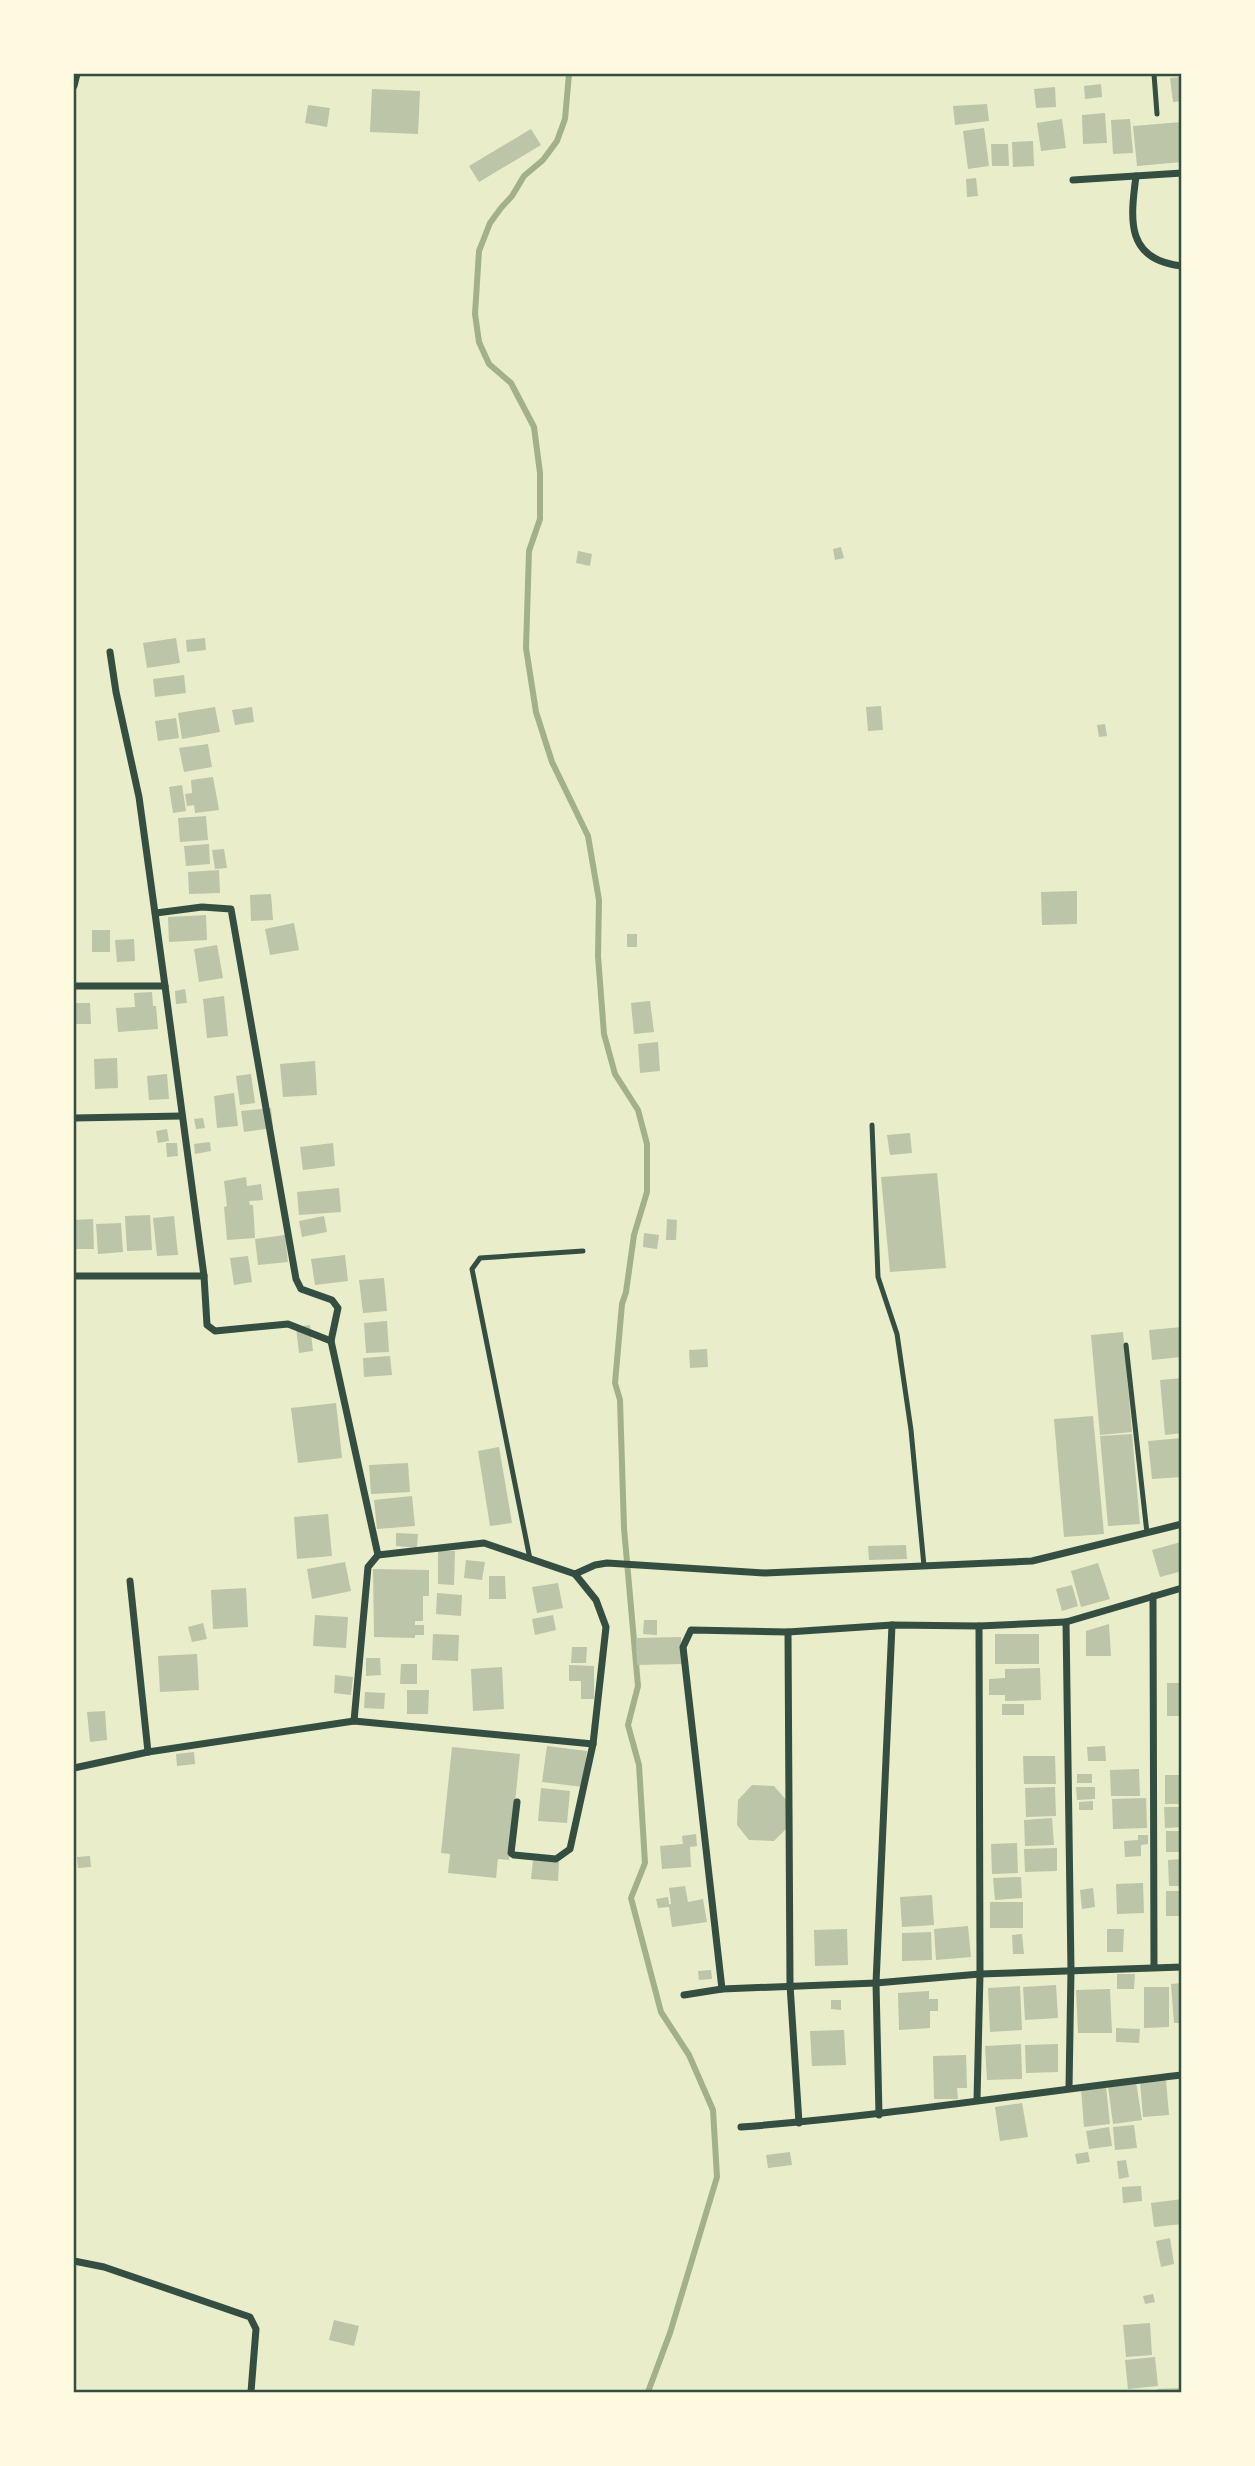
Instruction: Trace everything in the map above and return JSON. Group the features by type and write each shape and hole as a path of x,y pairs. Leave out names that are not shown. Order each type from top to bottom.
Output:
{"street":[{"path":"74,86 77,74"},
{"path":"1073,180 1181,173"},
{"path":"1136,176 1132,221 1140,245 1147,256 1163,264 1181,266"},
{"path":"110,653 139,797 156,913 204,1276 206,1325 215,1331 288,1324 331,1341"},
{"path":"156,913 202,907 231,909 296,1279 301,1289 332,1300 338,1308 331,1341 378,1555"},
{"path":"74,986 165,986"},
{"path":"74,1118 183,1116"},
{"path":"74,1276 204,1276"},
{"path":"575,1574 607,1563 765,1573 1032,1561 1181,1524"},
{"path":"354,1721 368,1567 378,1555 484,1543 575,1574 596,1600 606,1628 593,1744 570,1849 556,1859 511,1853 517,1802"},
{"path":"130,1581 148,1752"},
{"path":"722,1989 683,1647 691,1630 788,1632 892,1625 979,1626 1066,1622 1181,1588"},
{"path":"1153,1596 1154,1967"},
{"path":"1066,1622 1071,1970 1069,2088"},
{"path":"879,2115 876,1983 892,1625"},
{"path":"977,2099 980,1974 979,1626"},
{"path":"788,1632 790,1985 799,2123"},
{"path":"74,1768 148,1752 354,1721 593,1744"},
{"path":"684,1995 722,1989 876,1983 980,1974 1181,1967"},
{"path":"741,2127 879,2115 977,2099 1181,2075"},
{"path":"74,2261 104,2267 250,2317 256,2329 251,2392"}],"lane":[{"path":"1154,74 1157,114"},
{"path":"872,1125 878,1277 897,1334 911,1430 924,1566"},
{"path":"530,1559 472,1269 480,1258 583,1251"},
{"path":"1126,1345 1147,1533"}],"building":[{"path":"1182,77 1182,101 1173,102 1170,78"},
{"path":"1101,84 1102,97 1085,99 1084,86"},
{"path":"1055,87 1056,107 1036,108 1034,89"},
{"path":"372,89 420,91 418,134 370,132"},
{"path":"987,104 989,121 955,125 953,106"},
{"path":"308,105 330,108 327,127 305,123"},
{"path":"1105,113 1107,143 1083,144 1082,115"},
{"path":"1062,119 1066,148 1041,151 1037,123"},
{"path":"1130,119 1133,153 1113,154 1111,120"},
{"path":"1182,122 1182,162 1137,166 1133,126"},
{"path":"984,128 989,166 968,169 963,131"},
{"path":"531,129 541,145 479,182 469,166"},
{"path":"1033,141 1034,166 1013,167 1012,142"},
{"path":"991,144 1008,144 1009,166 992,166"},
{"path":"976,178 978,196 967,197 966,179"},
{"path":"841,547 844,558 835,560 833,549"},
{"path":"578,551 592,554 590,566 576,563"},
{"path":"176,638 180,663 147,668 143,643"},
{"path":"205,638 206,650 187,652 186,640"},
{"path":"184,675 186,693 155,697 153,679"},
{"path":"881,706 883,730 868,731 866,707"},
{"path":"215,707 220,732 182,739 178,713"},
{"path":"252,707 254,722 235,725 232,710"},
{"path":"176,718 179,738 158,741 155,721"},
{"path":"1105,724 1107,736 1099,737 1097,725"},
{"path":"208,744 212,767 184,772 179,748"},
{"path":"213,777 219,810 195,813 194,805 187,806 185,794 192,793 191,780"},
{"path":"182,785 186,811 173,813 169,787"},
{"path":"206,816 208,840 180,842 178,818"},
{"path":"209,844 210,864 186,866 184,846"},
{"path":"224,849 227,868 215,869 212,850"},
{"path":"219,870 220,893 189,894 188,872"},
{"path":"1077,891 1077,924 1042,925 1041,892"},
{"path":"271,894 273,920 251,921 250,895"},
{"path":"206,915 207,940 169,942 168,917"},
{"path":"294,923 299,950 270,955 265,929"},
{"path":"92,930 110,930 110,952 92,952"},
{"path":"627,934 637,934 637,947 627,947"},
{"path":"134,939 135,961 117,962 115,940"},
{"path":"217,945 223,978 199,982 194,949"},
{"path":"185,989 187,1003 176,1004 175,991"},
{"path":"152,992 158,1029 118,1032 116,1008 135,1007 134,993"},
{"path":"224,996 228,1036 207,1038 203,999"},
{"path":"650,1001 654,1032 634,1034 631,1003"},
{"path":"74,1003 90,1003 91,1024 75,1024"},
{"path":"658,1042 660,1071 640,1073 638,1044"},
{"path":"117,1058 118,1088 95,1089 94,1059"},
{"path":"315,1061 317,1095 283,1097 280,1064"},
{"path":"167,1074 169,1099 149,1100 147,1076"},
{"path":"251,1074 255,1103 240,1105 236,1076"},
{"path":"234,1093 238,1126 217,1128 214,1096"},
{"path":"271,1108 273,1128 244,1132 241,1111"},
{"path":"203,1118 205,1128 196,1129 194,1119"},
{"path":"167,1129 169,1141 158,1143 156,1131"},
{"path":"910,1133 912,1153 890,1155 887,1135"},
{"path":"210,1142 211,1151 195,1154 194,1144"},
{"path":"166,1143 177,1143 178,1156 167,1157"},
{"path":"333,1143 335,1166 303,1170 300,1147"},
{"path":"937,1173 946,1268 890,1272 881,1177"},
{"path":"246,1177 247,1186 261,1184 263,1200 249,1201 250,1205 253,1205 255,1238 227,1240 224,1181"},
{"path":"339,1188 341,1212 299,1215 297,1192"},
{"path":"150,1215 152,1250 127,1251 125,1216"},
{"path":"174,1216 178,1255 157,1256 153,1218"},
{"path":"324,1216 327,1232 302,1237 299,1221"},
{"path":"93,1219 94,1249 74,1249 74,1220"},
{"path":"667,1219 677,1220 676,1240 666,1240"},
{"path":"121,1223 123,1252 98,1254 96,1224"},
{"path":"644,1233 659,1235 657,1249 643,1247"},
{"path":"285,1235 288,1262 258,1265 255,1239"},
{"path":"345,1255 348,1281 315,1285 311,1259"},
{"path":"248,1256 252,1282 234,1285 230,1258"},
{"path":"384,1278 387,1311 363,1313 359,1280"},
{"path":"387,1321 389,1352 366,1353 364,1323"},
{"path":"310,1325 313,1351 299,1353 296,1327"},
{"path":"1182,1327 1182,1357 1152,1360 1149,1330"},
{"path":"1123,1332 1132,1432 1100,1435 1091,1335"},
{"path":"707,1349 708,1367 690,1368 689,1350"},
{"path":"390,1356 392,1375 364,1377 363,1358"},
{"path":"1182,1378 1182,1433 1165,1435 1160,1380"},
{"path":"336,1403 342,1458 298,1463 291,1408"},
{"path":"1093,1416 1104,1534 1064,1537 1054,1419"},
{"path":"1132,1434 1140,1524 1108,1526 1100,1436"},
{"path":"1182,1438 1182,1477 1152,1479 1148,1441"},
{"path":"499,1447 512,1523 490,1526 478,1451"},
{"path":"408,1463 410,1492 371,1494 369,1465"},
{"path":"412,1496 415,1526 377,1529 374,1500"},
{"path":"328,1514 332,1556 297,1559 294,1517"},
{"path":"396,1533 418,1534 417,1548 396,1546"},
{"path":"1181,1542 1182,1571 1160,1577 1152,1550"},
{"path":"906,1545 907,1559 869,1560 868,1546"},
{"path":"438,1551 455,1551 454,1585 438,1584"},
{"path":"466,1560 485,1562 482,1580 464,1578"},
{"path":"345,1562 351,1591 312,1599 307,1569"},
{"path":"1098,1563 1110,1599 1081,1607 1071,1571"},
{"path":"373,1569 429,1570 429,1596 423,1596 423,1621 415,1621 415,1625 424,1625 424,1635 415,1635 415,1638 374,1637"},
{"path":"489,1576 505,1576 506,1599 489,1599"},
{"path":"558,1583 563,1608 537,1613 532,1587"},
{"path":"1072,1585 1078,1606 1062,1611 1056,1589"},
{"path":"246,1588 248,1627 213,1629 211,1590"},
{"path":"437,1593 462,1595 461,1616 436,1614"},
{"path":"315,1615 348,1617 346,1648 313,1646"},
{"path":"553,1615 556,1630 535,1635 532,1619"},
{"path":"644,1620 657,1620 657,1635 643,1634"},
{"path":"203,1623 207,1639 192,1642 188,1627"},
{"path":"1109,1624 1111,1656 1086,1656 1086,1631"},
{"path":"433,1634 459,1635 458,1661 432,1660"},
{"path":"995,1634 1039,1634 1039,1664 995,1664"},
{"path":"681,1637 682,1664 637,1665 636,1638"},
{"path":"572,1647 587,1647 586,1663 571,1663"},
{"path":"197,1654 199,1690 160,1692 158,1656"},
{"path":"366,1658 380,1658 381,1675 366,1676"},
{"path":"401,1664 417,1664 417,1684 400,1684"},
{"path":"569,1665 594,1666 594,1699 581,1699 581,1681 569,1681"},
{"path":"502,1667 504,1709 473,1711 471,1669"},
{"path":"1040,1668 1041,1700 1005,1701 1005,1695 989,1695 989,1679 1005,1678 1005,1669"},
{"path":"335,1675 353,1677 351,1695 334,1693"},
{"path":"1167,1683 1182,1683 1182,1716 1167,1716"},
{"path":"407,1690 429,1690 428,1714 407,1714"},
{"path":"365,1692 385,1693 384,1709 364,1708"},
{"path":"1002,1704 1024,1704 1024,1715 1002,1715"},
{"path":"105,1711 107,1740 90,1742 87,1712"},
{"path":"547,1746 587,1751 583,1787 542,1782"},
{"path":"1105,1746 1106,1761 1088,1761 1087,1747"},
{"path":"452,1747 520,1754 509,1860 498,1859 496,1878 448,1873 450,1854 441,1853"},
{"path":"194,1752 195,1764 177,1766 176,1754"},
{"path":"1023,1756 1055,1756 1056,1784 1024,1784"},
{"path":"1139,1769 1140,1796 1111,1796 1110,1770"},
{"path":"1077,1774 1092,1774 1092,1783 1077,1783"},
{"path":"1165,1775 1182,1775 1182,1804 1165,1804"},
{"path":"752,1785 774,1786 788,1802 787,1828 774,1841 749,1840 737,1825 738,1800"},
{"path":"1055,1787 1056,1816 1026,1817 1025,1788"},
{"path":"1076,1787 1095,1787 1095,1799 1077,1800"},
{"path":"541,1788 570,1791 567,1823 538,1821"},
{"path":"1146,1798 1147,1828 1113,1829 1112,1799"},
{"path":"1093,1801 1093,1810 1079,1810 1079,1802"},
{"path":"1164,1807 1182,1807 1182,1827 1165,1828"},
{"path":"1052,1818 1054,1845 1025,1846 1024,1820"},
{"path":"1166,1831 1182,1831 1182,1852 1166,1852"},
{"path":"696,1834 697,1846 690,1847 691,1867 662,1869 660,1846 683,1844 682,1836"},
{"path":"1138,1835 1148,1835 1148,1844 1141,1845 1141,1856 1125,1857 1124,1841 1138,1840"},
{"path":"1017,1843 1018,1873 992,1874 991,1844"},
{"path":"1057,1848 1057,1871 1025,1872 1024,1849"},
{"path":"90,1856 91,1867 78,1868 77,1857"},
{"path":"1182,1859 1182,1886 1169,1886 1168,1860"},
{"path":"533,1860 559,1862 558,1881 531,1879"},
{"path":"1021,1877 1022,1898 995,1900 993,1878"},
{"path":"1143,1883 1144,1913 1117,1914 1116,1884"},
{"path":"685,1886 688,1902 703,1899 707,1922 672,1927 669,1907 658,1908 656,1899 668,1897 671,1904 669,1888"},
{"path":"1093,1888 1095,1907 1082,1909 1080,1890"},
{"path":"1166,1891 1182,1891 1182,1916 1166,1916"},
{"path":"932,1895 934,1925 902,1927 900,1897"},
{"path":"990,1902 1023,1902 1023,1928 990,1928"},
{"path":"968,1926 971,1957 936,1960 934,1929"},
{"path":"847,1929 848,1965 815,1966 814,1930"},
{"path":"1107,1929 1124,1929 1123,1952 1107,1952"},
{"path":"931,1932 932,1960 902,1961 902,1933"},
{"path":"1022,1934 1024,1954 1013,1954 1012,1935"},
{"path":"711,1970 712,1979 699,1980 698,1971"},
{"path":"1117,1974 1135,1974 1134,1989 1117,1989"},
{"path":"1182,1983 1182,2023 1174,2023 1171,1984"},
{"path":"1056,1985 1058,2018 1025,2020 1023,1987"},
{"path":"1020,1986 1022,2030 990,2032 988,1988"},
{"path":"1144,1987 1169,1987 1169,2027 1144,2028"},
{"path":"1110,1989 1112,2033 1078,2033 1076,1990"},
{"path":"929,1991 929,1999 938,1999 938,2011 930,2011 930,2028 899,2030 898,1993"},
{"path":"831,2000 841,2000 841,2010 831,2009"},
{"path":"1116,2028 1140,2029 1139,2043 1116,2042"},
{"path":"844,2030 846,2065 812,2066 810,2031"},
{"path":"1021,2044 1022,2079 987,2080 985,2046"},
{"path":"1058,2044 1058,2072 1026,2073 1025,2045"},
{"path":"966,2055 967,2088 957,2088 958,2099 934,2099 933,2056"},
{"path":"1166,2080 1169,2115 1143,2117 1140,2081"},
{"path":"1136,2082 1142,2120 1113,2124 1108,2086"},
{"path":"1106,2087 1110,2124 1084,2127 1081,2089"},
{"path":"1022,2103 1028,2137 1000,2141 995,2107"},
{"path":"1134,2125 1137,2148 1115,2150 1113,2127"},
{"path":"1109,2127 1112,2146 1089,2149 1086,2131"},
{"path":"790,2152 792,2165 768,2168 766,2155"},
{"path":"1088,2152 1090,2162 1077,2164 1075,2154"},
{"path":"1126,2160 1129,2177 1119,2179 1117,2161"},
{"path":"1141,2186 1142,2201 1123,2203 1122,2187"},
{"path":"1182,2199 1182,2224 1154,2227 1151,2203"},
{"path":"1170,2238 1174,2264 1161,2267 1156,2241"},
{"path":"1153,2294 1155,2302 1145,2304 1143,2296"},
{"path":"334,2320 359,2326 354,2346 329,2340"},
{"path":"1150,2323 1152,2355 1126,2357 1123,2325"},
{"path":"1155,2357 1158,2386 1128,2389 1125,2360"},
{"path":"1182,2388 1182,2392 1157,2392 1157,2389"}],"waterway":[{"path":"569,74 565,119 557,141 543,160 524,176 490,223 479,251 475,314 479,342 489,364 511,383 534,427 540,473 540,519 529,551 526,648 536,712 552,762 588,836 599,900 598,956 604,1034 615,1074 638,1110 647,1144 647,1192 634,1235 622,1304 615,1383 620,1400 624,1528 638,1686 628,1725 639,1765 645,1863 631,1898 661,2012 689,2055 713,2110 717,2177 670,2333 648,2392"}]}
